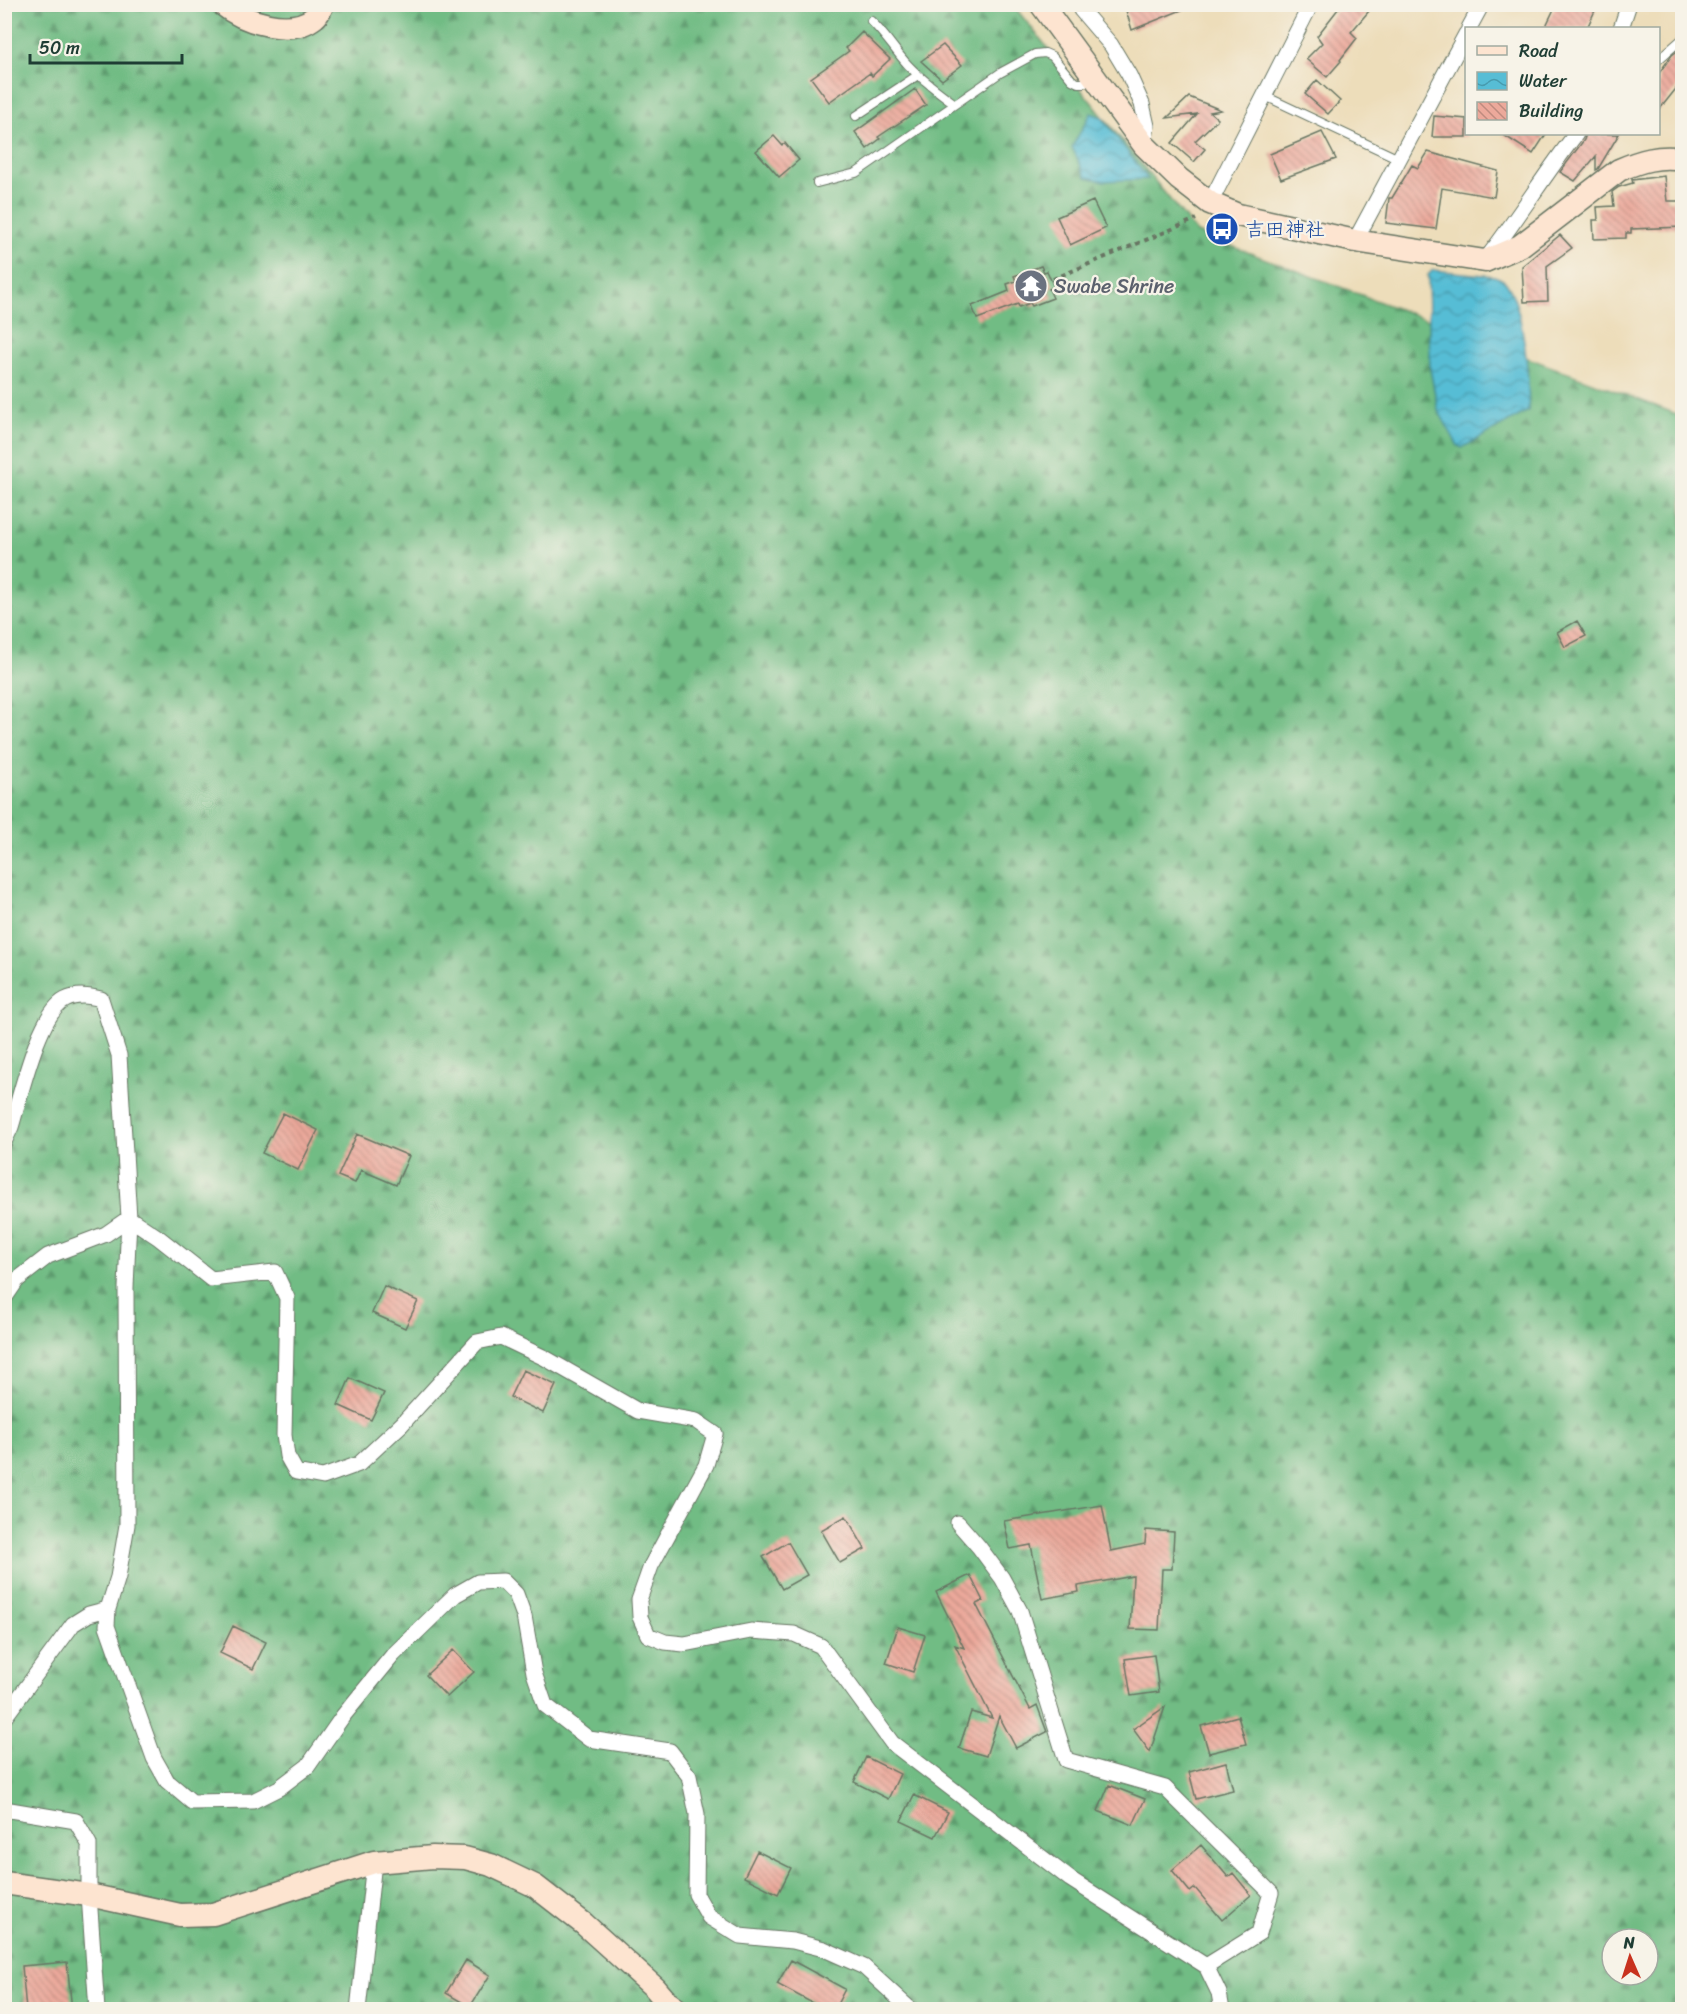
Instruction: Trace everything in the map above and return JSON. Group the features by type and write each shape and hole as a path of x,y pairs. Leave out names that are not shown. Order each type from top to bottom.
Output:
{"street":[{"path":"222,4 234,14 279,27 300,25 317,16 323,4"},
{"path":"1041,4 1144,146 1179,179 1214,205 1238,215 1355,241 1485,261 1520,246 1619,170 1638,162 1657,158 1680,159"},
{"path":"1214,205 1311,4"},
{"path":"1470,27 1482,4"},
{"path":"1621,27 1629,4"},
{"path":"1084,6 1129,75 1142,104 1147,126 1144,146"},
{"path":"1355,241 1465,38"},
{"path":"1485,261 1575,135"},
{"path":"4,1142 11,1127 42,1027 54,1009 64,1000 85,995 101,999 119,1055 129,1218 126,1288 127,1525 118,1577 108,1609 107,1626 154,1758 167,1781 192,1802 253,1801 279,1788 308,1766 344,1716 393,1655 455,1595 478,1582 503,1581 516,1594 524,1616 534,1673 545,1705 589,1739 670,1751 689,1776 697,1815 696,1894 709,1917 740,1936 793,1941 824,1949 864,1967 911,2010"},
{"path":"4,1299 17,1280 48,1256 106,1234 129,1218"},
{"path":"129,1218 159,1238 211,1279 275,1272 287,1298 284,1435 287,1456 296,1472 323,1477 359,1464 402,1424 477,1342 501,1337 545,1358 638,1411 696,1421 715,1434 706,1465 651,1566 639,1600 639,1617 648,1635 665,1642 684,1644 751,1631 772,1632 794,1634 821,1646 892,1743 1070,1879 1206,1966 1219,1993 1222,2010"},
{"path":"958,1523 980,1547 1002,1578 1020,1611 1066,1760 1165,1788 1271,1893 1259,1933 1206,1966"},
{"path":"4,1718 73,1624 89,1614 108,1609"},
{"path":"4,1809 76,1821 89,1844 89,1895 97,2010"},
{"path":"4,1883 89,1895 180,1915 213,1914 374,1862 444,1857 465,1858 491,1865 535,1886 584,1924 655,1988 670,2007"},
{"path":"358,2010 374,1862"}],"lane":[{"path":"871,21 918,75 956,104"},
{"path":"1660,59 1683,39"},
{"path":"817,183 856,173 1000,73 1035,54 1045,53 1052,56 1072,80 1078,83 1096,79"},
{"path":"856,116 918,75"},
{"path":"1265,96 1399,159"},
{"path":"1680,159 1683,123"}],"path":[{"path":"1053,279 1216,210 1214,205"}],"green space":[{"path":"5,5 1013,5 1197,233 1682,416 1682,2009 5,2010"}],"water":[{"path":"1091,113 1102,117 1148,179 1104,181 1086,177 1072,147"},
{"path":"1433,270 1494,276 1502,280 1514,297 1522,329 1527,365 1528,411 1462,448 1458,446 1438,410 1430,369 1428,275"}],"building":[{"path":"1124,4 1194,4 1194,5 1132,30"},
{"path":"1342,4 1375,4 1351,32 1357,38 1327,77 1306,59 1322,43 1317,36"},
{"path":"1598,4 1587,27 1545,27 1556,5"},
{"path":"862,32 890,59 872,76 870,73 829,102 811,78 849,51 846,48"},
{"path":"943,45 962,65 942,80 921,61"},
{"path":"1683,47 1683,80 1660,109 1660,72 1672,55"},
{"path":"1317,80 1340,101 1328,114 1305,94"},
{"path":"915,89 926,105 878,137 880,139 867,149 855,132"},
{"path":"1189,97 1221,110 1210,112 1218,119 1195,141 1205,149 1194,162 1172,143 1197,114 1167,118"},
{"path":"1434,116 1465,119 1467,137 1432,137"},
{"path":"1322,132 1336,159 1281,179 1270,154"},
{"path":"1504,135 1545,135 1533,154"},
{"path":"1586,135 1618,135 1598,169 1596,170 1596,156 1575,181 1560,172"},
{"path":"774,136 782,145 785,143 799,160 779,177 756,151"},
{"path":"1428,152 1498,171 1494,197 1442,188 1436,229 1386,223 1389,198 1392,198 1412,165 1418,168"},
{"path":"1664,176 1667,201 1679,201 1679,206 1683,206 1683,227 1631,229 1631,233 1626,233 1626,238 1594,239 1593,220 1598,220 1597,207 1614,206 1612,192 1619,187 1633,183 1632,180"},
{"path":"1093,201 1106,228 1070,245 1057,217"},
{"path":"1560,235 1572,248 1547,266 1548,301 1524,302 1522,266"},
{"path":"1041,266 1044,272 1047,271 1054,287 1049,289 1053,298 1032,306 1030,303 1019,307 1018,304 977,319 972,306 1009,291 1007,284 1016,281 1014,276"},
{"path":"1577,621 1586,636 1565,647 1557,632"},
{"path":"283,1113 318,1130 298,1170 262,1153"},
{"path":"357,1134 409,1156 396,1185 361,1170 355,1183 338,1176"},
{"path":"384,1286 418,1301 405,1328 372,1313"},
{"path":"523,1370 556,1385 543,1413 510,1397"},
{"path":"350,1378 384,1393 371,1420 338,1405"},
{"path":"1102,1505 1111,1551 1145,1544 1146,1530 1174,1532 1172,1569 1162,1569 1159,1630 1130,1629 1133,1576 1078,1586 1079,1592 1042,1599 1031,1545 1010,1549 1004,1521"},
{"path":"846,1516 865,1549 840,1563 821,1530"},
{"path":"788,1542 807,1575 782,1589 763,1557"},
{"path":"970,1575 983,1601 976,1604 1030,1709 1037,1705 1047,1732 1016,1748 999,1716 986,1756 959,1748 971,1712 992,1718 955,1645 964,1648 936,1592"},
{"path":"233,1626 266,1642 253,1669 220,1653"},
{"path":"898,1627 925,1635 913,1672 886,1663"},
{"path":"453,1650 474,1672 447,1697 426,1675"},
{"path":"1154,1655 1159,1692 1131,1696 1125,1659"},
{"path":"1165,1707 1150,1752 1133,1729"},
{"path":"1238,1716 1246,1744 1209,1753 1201,1726"},
{"path":"866,1757 900,1774 888,1799 854,1782"},
{"path":"1226,1762 1233,1790 1196,1799 1189,1772"},
{"path":"1109,1785 1145,1799 1133,1825 1098,1811"},
{"path":"914,1795 948,1812 935,1837 901,1821"},
{"path":"1201,1845 1228,1877 1233,1873 1251,1895 1222,1920 1195,1888 1190,1892 1172,1870"},
{"path":"757,1851 791,1868 778,1894 744,1877"},
{"path":"466,1960 490,1975 470,2007 446,1993"},
{"path":"791,1960 845,1989 834,2010 825,2010 777,1984"},
{"path":"67,1962 72,2010 26,2010 22,1966"}],"place":[{"name":"吉田神社","path":"1222,229"},
{"name":"Swabe Shrine","path":"1031,286"}]}
